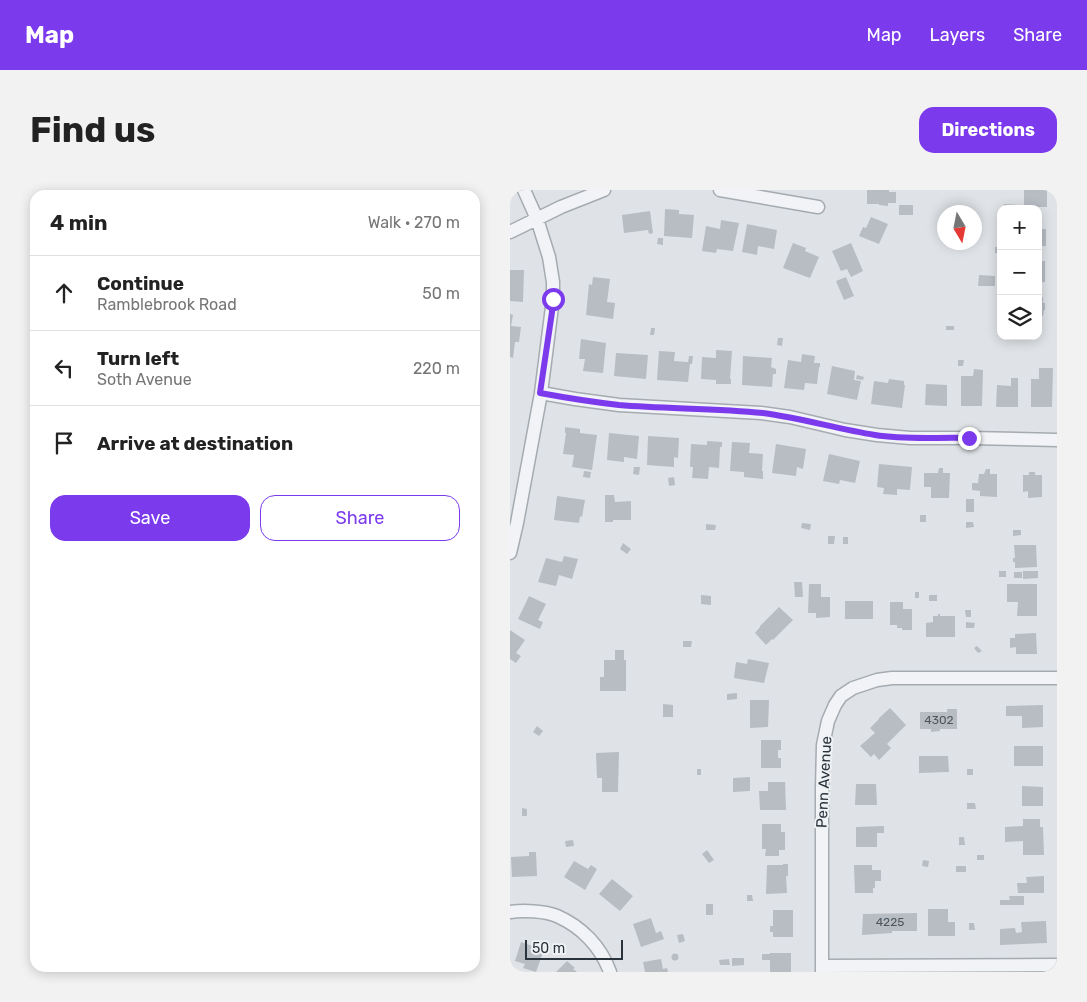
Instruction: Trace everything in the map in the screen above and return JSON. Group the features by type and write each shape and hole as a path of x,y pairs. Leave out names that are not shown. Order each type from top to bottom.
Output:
{"street":[{"path":"510,553 540,393 552,312 553,282 549,257 537,219 524,190"},
{"path":"510,232 561,207 604,190"},
{"path":"720,190 818,207"},
{"path":"540,393 620,405 760,413 790,417 877,436 1057,440"},
{"name":"Penn Avenue","path":"822,969 824,745 828,721 841,696 862,684 892,678 1057,678"},
{"path":"510,912 534,912 556,915 570,923 593,942 602,954 610,972"},
{"path":"822,969 1057,965"}],"building":[{"path":"867,190 889,190 889,192 896,192 896,203 888,203 888,206 867,204"},
{"path":"1024,190 1047,190 1047,207 1042,207 1042,205 1024,205"},
{"path":"899,205 913,205 913,215 899,215"},
{"path":"665,209 679,210 679,214 694,215 692,238 664,236"},
{"path":"650,211 653,233 649,234 648,230 624,233 622,215"},
{"path":"871,217 888,224 879,244 859,236 863,227 866,228"},
{"path":"721,220 739,223 733,251 717,249 716,253 702,251 706,226 720,229"},
{"path":"747,224 777,230 774,249 758,246 757,255 742,252"},
{"path":"1042,229 1046,229 1046,246 1042,246"},
{"path":"658,238 663,238 663,245 657,244"},
{"path":"793,243 806,248 805,251 819,257 810,278 783,268"},
{"path":"851,243 863,271 851,277 847,269 841,271 832,251"},
{"path":"1042,261 1045,261 1045,282 1042,282"},
{"path":"510,270 524,270 523,302 510,301"},
{"path":"979,275 995,276 995,286 978,286"},
{"path":"593,277 610,279 607,302 615,303 613,319 586,315 589,284 592,285"},
{"path":"846,277 854,296 844,300 836,281"},
{"path":"1042,297 1043,303 1045,303 1043,316"},
{"path":"510,314 513,315 511,326 521,327 519,342 515,342 513,358 510,357"},
{"path":"946,326 954,326 954,330 946,330"},
{"path":"651,328 655,328 654,335 650,335"},
{"path":"778,338 783,338 782,346 777,345"},
{"path":"581,339 606,343 603,373 583,371 585,359 579,359"},
{"path":"716,350 732,351 731,384 716,384 716,380 701,379 702,357 716,358"},
{"path":"659,351 675,352 674,361 688,362 689,356 693,356 688,382 657,380"},
{"path":"616,353 648,355 646,379 614,376"},
{"path":"802,354 815,356 814,363 820,363 817,384 805,383 804,390 784,388 788,360 801,362"},
{"path":"743,356 772,358 771,367 776,369 776,374 773,374 772,387 742,385"},
{"path":"958,360 964,360 963,366 958,366"},
{"path":"832,366 855,371 854,380 861,381 857,400 827,394"},
{"path":"1039,368 1053,368 1052,407 1031,407 1031,379 1039,379"},
{"path":"974,369 983,370 982,406 961,406 961,376 973,376"},
{"path":"857,375 864,377 863,380 856,379"},
{"path":"1011,378 1018,378 1018,407 996,407 997,385 1011,386"},
{"path":"889,379 904,381 902,408 871,404 874,381 888,383"},
{"path":"926,384 947,385 947,406 925,405"},
{"path":"565,427 580,429 580,433 597,435 592,470 572,467 574,455 563,454"},
{"path":"609,433 639,436 637,459 624,457 624,462 607,460"},
{"path":"648,436 679,438 678,458 674,457 674,467 647,465"},
{"path":"707,441 722,442 719,468 709,467 708,479 692,478 693,467 690,467 691,444 707,445"},
{"path":"732,442 750,443 749,453 763,454 763,479 744,477 744,472 730,471"},
{"path":"776,444 806,449 803,469 797,467 796,476 772,473"},
{"path":"829,454 860,461 855,483 840,480 839,484 823,481"},
{"path":"879,464 912,467 910,490 897,489 897,495 883,494 884,488 877,487"},
{"path":"634,467 640,467 639,475 633,474"},
{"path":"939,468 943,468 943,473 950,473 949,498 931,498 931,487 924,487 924,473 938,473"},
{"path":"986,469 990,469 990,474 997,474 997,497 980,496 980,491 972,490 972,483 978,483 979,474 984,474"},
{"path":"584,471 591,472 590,478 583,477"},
{"path":"1029,472 1035,472 1035,475 1042,475 1042,497 1028,498 1028,491 1023,492 1023,475 1029,475"},
{"path":"674,477 675,485 669,486 668,478"},
{"path":"605,495 614,495 615,502 631,501 631,520 605,522"},
{"path":"557,496 585,500 579,523 554,520"},
{"path":"966,499 974,499 974,512 966,512"},
{"path":"920,515 926,515 926,522 920,522"},
{"path":"966,522 973,522 974,527 966,528"},
{"path":"802,523 811,524 810,530 801,528"},
{"path":"706,524 716,525 715,530 706,530"},
{"path":"1013,530 1021,530 1021,535 1013,536"},
{"path":"828,536 835,536 834,544 828,544"},
{"path":"843,537 848,537 848,544 843,544"},
{"path":"623,543 631,549 627,554 620,549"},
{"path":"1014,545 1036,545 1037,567 1015,568 1015,562 1013,562 1013,558 1015,558"},
{"path":"564,556 578,559 572,579 559,575 556,586 538,582 546,558 562,562"},
{"path":"999,571 1006,571 1006,577 999,577"},
{"path":"1023,571 1038,571 1038,578 1023,579"},
{"path":"1014,572 1022,572 1022,578 1014,578"},
{"path":"794,582 802,582 803,597 795,597"},
{"path":"809,584 821,584 821,597 830,597 830,617 816,618 816,613 808,613"},
{"path":"1007,584 1037,584 1037,616 1017,616 1018,602 1007,602"},
{"path":"915,592 919,592 919,598 915,598"},
{"path":"701,595 711,596 711,605 701,604"},
{"path":"929,595 937,595 937,601 929,601"},
{"path":"529,596 546,604 538,620 543,622 540,629 518,619"},
{"path":"845,601 873,601 873,619 845,619"},
{"path":"890,602 903,602 903,609 912,609 912,630 902,630 902,628 897,628 897,625 890,625"},
{"path":"779,607 793,620 766,645 755,633"},
{"path":"965,610 971,610 971,617 966,617"},
{"path":"938,614 940,616 955,616 955,637 926,637 926,623 933,622 933,616 938,616"},
{"path":"966,622 975,623 974,628 966,628"},
{"path":"510,630 525,640 516,653 521,656 516,663 510,659"},
{"path":"1036,633 1037,654 1016,654 1016,647 1010,648 1010,638 1015,638 1015,634"},
{"path":"683,641 692,641 691,647 683,647"},
{"path":"977,646 982,651 978,653 974,648"},
{"path":"615,650 624,650 624,660 626,660 626,691 600,691 600,677 604,677 604,660 615,660"},
{"path":"748,659 769,663 764,683 734,678 736,662 747,664"},
{"path":"737,693 737,699 727,700 727,694"},
{"path":"750,700 769,700 768,727 750,728"},
{"path":"663,704 673,705 673,717 663,717"},
{"path":"1043,705 1043,727 1022,728 1022,716 1006,716 1006,706"},
{"path":"890,708 906,725 887,744 891,748 879,760 874,754 871,757 860,746 875,733 870,728"},
{"path":"947,709 957,709 957,729 940,729 940,731 931,732 931,729 920,729 920,712 947,712"},
{"path":"537,726 543,731 539,736 533,732"},
{"path":"761,740 781,740 781,750 778,750 778,758 781,758 781,768 761,768"},
{"path":"1014,746 1043,746 1043,766 1014,766"},
{"path":"619,752 618,792 602,792 602,778 597,778 596,753"},
{"path":"919,756 948,756 949,772 919,773"},
{"path":"697,769 701,769 701,775 697,775"},
{"path":"967,769 973,769 973,775 967,775"},
{"path":"750,777 750,791 733,792 733,778"},
{"path":"768,782 785,782 786,810 760,810 759,791 768,791"},
{"path":"856,784 876,784 877,805 855,805"},
{"path":"1022,786 1043,787 1043,806 1022,806"},
{"path":"967,803 975,803 976,809 967,809"},
{"path":"522,808 527,809 527,816 522,816"},
{"path":"1023,819 1040,819 1040,827 1043,827 1044,855 1023,855 1023,841 1005,842 1005,827 1023,826"},
{"path":"762,824 781,824 781,832 785,832 785,850 779,850 779,856 765,856 766,849 762,849"},
{"path":"884,826 884,833 877,833 877,847 856,847 856,827"},
{"path":"959,837 964,837 965,845 959,845"},
{"path":"573,840 574,846 566,847 565,841"},
{"path":"707,850 714,860 709,863 702,854"},
{"path":"529,852 536,852 537,876 512,877 511,857 529,856"},
{"path":"977,855 984,855 984,860 977,860"},
{"path":"923,860 929,861 928,867 922,866"},
{"path":"574,861 588,869 591,865 597,869 585,890 564,877"},
{"path":"788,864 788,876 786,876 787,893 766,894 767,865"},
{"path":"854,865 872,865 872,870 881,870 881,881 875,881 873,893 855,893"},
{"path":"956,866 966,866 966,872 956,872"},
{"path":"1044,876 1044,893 1018,893 1017,883 1027,883 1026,877"},
{"path":"612,879 633,896 620,911 599,894"},
{"path":"747,895 752,895 753,901 747,901"},
{"path":"1009,896 1024,896 1024,905 1000,905 1000,900 1010,900"},
{"path":"706,904 713,904 713,915 706,915"},
{"path":"928,909 948,909 948,922 955,922 955,936 928,936"},
{"path":"773,910 793,910 793,937 773,937 773,932 770,932 770,926 773,926"},
{"path":"917,913 917,931 892,931 892,933 862,935 863,914"},
{"path":"651,918 656,933 661,931 664,939 641,947 633,924"},
{"path":"1046,921 1047,943 1000,945 1000,929 1015,928 1016,933 1022,932 1021,922"},
{"path":"969,923 974,923 975,930 969,930"},
{"path":"683,934 685,941 679,943 677,935"},
{"path":"521,942 544,950 536,972 523,968 525,964 515,961"},
{"path":"791,953 791,972 770,972 770,960 762,960 762,954"},
{"path":"675,954 678,957 675,960 672,957"},
{"path":"732,958 744,958 744,965 732,966"},
{"path":"661,959 663,969 667,968 668,972 645,972 643,962"},
{"path":"729,959 730,965 720,965 719,960"},
{"path":"567,961 577,972 556,972"}],"route":[{"path":"553,299 540,393 620,405 760,413 790,417 877,436 969,438"}]}
